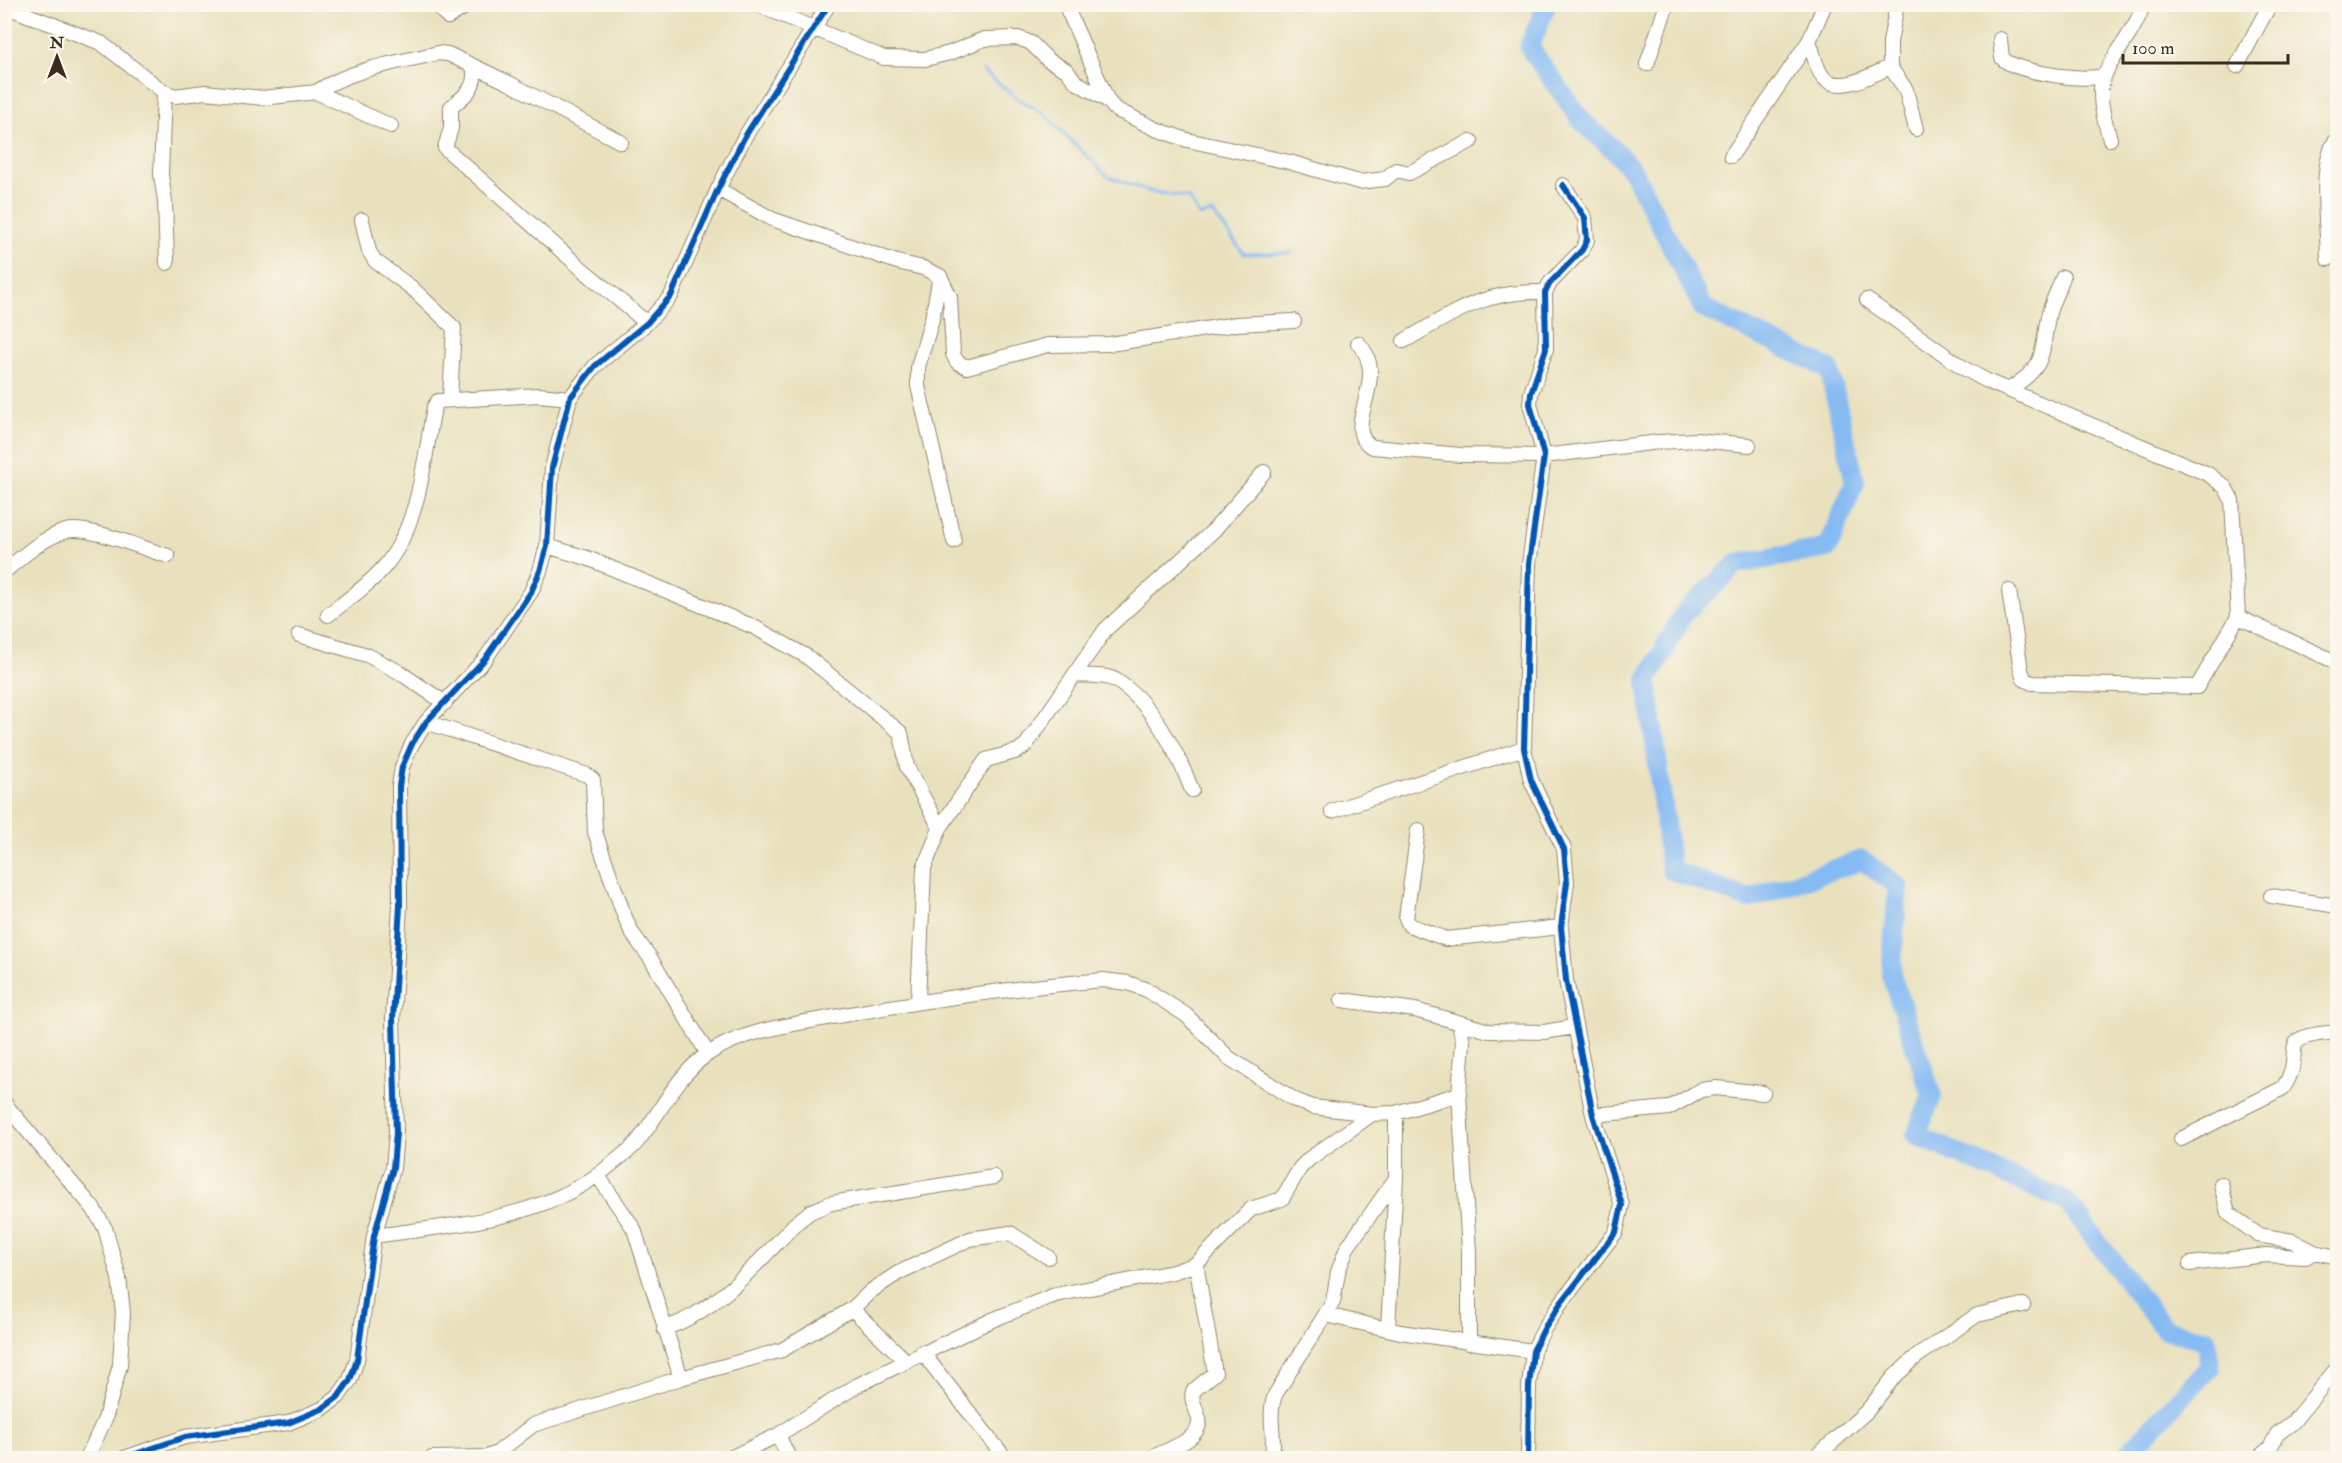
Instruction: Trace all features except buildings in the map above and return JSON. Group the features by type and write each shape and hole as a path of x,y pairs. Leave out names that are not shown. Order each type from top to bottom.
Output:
{"street":[{"path":"435,4 448,17 470,4"},
{"path":"756,4 815,31 884,58 925,59 950,53 984,39 1018,38 1031,43 1048,60 1066,70 1076,82 1094,90 1115,109 1156,129 1187,140 1289,162 1359,182 1385,179 1396,170 1409,173 1471,141"},
{"path":"124,1458 184,1437 288,1423 322,1409 338,1396 350,1380 357,1360 374,1236 393,1168 396,1133 393,1019 399,939 399,786 402,767 412,744 426,722 485,659 531,592 547,546 552,468 570,398 596,366 647,322 671,296 718,189 744,138 815,31 829,4"},
{"path":"1065,4 1108,101"},
{"path":"1647,64 1667,4"},
{"path":"1731,156 1809,41 1825,4"},
{"path":"1897,4 1890,42 1890,67 1906,90 1916,129"},
{"path":"2110,139 2101,107 2101,86 2105,75 2135,28 2143,4"},
{"path":"2237,66 2270,4"},
{"path":"4,6 101,43 164,92 175,96 205,92 263,98 316,92 334,80 354,73 438,53 448,54 474,69 509,83 621,142"},
{"path":"2000,39 2002,58 2020,69 2090,79 2105,75"},
{"path":"1809,41 1822,75 1831,83 1843,84 1890,67"},
{"path":"474,69 475,80 471,90 452,107 451,128 445,148 582,269 647,322"},
{"path":"164,92 161,175 165,201 167,263"},
{"path":"316,92 391,126"},
{"path":"2328,259 2331,174 2327,156 2337,138"},
{"path":"1528,1458 1529,1386 1533,1352 1555,1311 1616,1232 1622,1205 1593,1115 1564,972 1561,927 1567,864 1564,849 1531,780 1524,748 1528,564 1544,456 1530,404 1546,349 1545,292 1550,283 1582,250 1587,240 1585,218 1563,185"},
{"path":"718,189 772,219 897,262 923,268 940,276 950,297 953,354 957,362 966,367 1048,345 1110,344 1237,324 1294,321"},
{"path":"362,219 369,251 375,261 412,288 454,328 456,339 450,398"},
{"path":"940,276 932,319 918,367 918,386 954,542"},
{"path":"2010,389 2029,377 2043,358 2050,311 2064,277"},
{"path":"1404,341 1460,309 1499,294 1545,292"},
{"path":"1867,300 1965,369 2208,474 2225,487 2232,500 2238,617 2196,687 2032,683 2024,679 2009,591"},
{"path":"1358,343 1367,353 1370,363 1370,385 1360,422 1360,436 1365,444 1373,447 1461,455 1544,456 1659,442 1696,440 1749,445"},
{"path":"328,615 371,581 400,544 417,494 434,406 438,401 450,398 539,395 570,398"},
{"path":"918,1001 924,868 940,828 986,760 1018,751 1026,745 1105,630 1214,530 1264,472"},
{"path":"4,572 30,550 66,531 82,529 168,556"},
{"path":"547,546 586,558 718,610 806,656 901,734 906,766 940,828"},
{"path":"2238,617 2337,663"},
{"path":"298,635 367,655 399,672 445,703"},
{"path":"1076,675 1117,681 1133,696 1166,734 1192,790"},
{"path":"426,722 587,775 593,780 595,832 624,915 632,933 651,959 708,1054"},
{"path":"1332,811 1524,748"},
{"path":"1418,830 1406,918 1409,925 1446,939 1561,927"},
{"path":"2271,896 2337,906"},
{"path":"374,1236 505,1215 550,1203 578,1190 636,1143 684,1075 708,1054 735,1040 777,1027 918,1001 1103,980 1128,983 1147,990 1186,1015 1229,1058 1295,1100 1335,1111 1372,1114 1396,1113 1459,1094"},
{"path":"1342,1000 1415,1010 1489,1031 1544,1032 1574,1027"},
{"path":"1459,1023 1463,1042 1459,1094 1469,1251 1469,1343"},
{"path":"2181,1139 2283,1088 2288,1081 2295,1042 2302,1036 2337,1032"},
{"path":"1593,1115 1668,1108 1701,1090 1716,1088 1762,1092"},
{"path":"4,1103 93,1208 105,1228 116,1268 123,1312 120,1365 108,1410 87,1458"},
{"path":"1388,1329 1396,1178 1396,1113"},
{"path":"730,1458 778,1435 817,1408 922,1352 1055,1294 1173,1272 1197,1264 1251,1209 1282,1199 1300,1168 1309,1159 1372,1114"},
{"path":"598,1176 634,1229 681,1378"},
{"path":"664,1329 687,1321 721,1297 810,1212 831,1203 994,1177"},
{"path":"1272,1458 1275,1438 1271,1406 1275,1395 1333,1302 1338,1272 1347,1248 1396,1178"},
{"path":"2221,1184 2228,1213 2251,1230 2265,1238 2300,1243 2314,1252 2337,1257"},
{"path":"432,1458 487,1457 497,1453 533,1425 681,1378 782,1350 852,1309 871,1291 898,1273 982,1235 1010,1233 1048,1257"},
{"path":"2190,1264 2266,1255 2306,1257 2314,1252"},
{"path":"1151,1458 1192,1436 1198,1430 1199,1420 1193,1402 1193,1391 1215,1372 1197,1264"},
{"path":"1815,1458 1867,1411 1894,1377 1916,1357 1977,1315 2022,1305"},
{"path":"852,1309 906,1361"},
{"path":"1326,1315 1388,1329 1533,1352"},
{"path":"922,1352 1005,1458"},
{"path":"2258,1458 2270,1448 2277,1434 2292,1423 2337,1367"},
{"path":"778,1435 789,1458"}],"waterway":[{"path":"1547,4 1529,47 1582,121 1617,153 1634,173 1703,308 1829,369 1855,482 1828,548 1737,564 1684,613 1647,681 1671,870 1748,899 1862,860 1898,886 1891,975 1932,1096 1916,1135 2067,1202 2165,1330 2206,1339 2210,1367 2123,1458"},
{"path":"983,71 1017,98 1043,113 1107,176 1148,191 1189,198 1199,216 1213,213 1244,254 1292,253"}],"cycle path":[{"path":"124,1458 185,1437 288,1423 322,1409 338,1397 350,1380 357,1360 374,1236 393,1168 396,1133 393,1019 400,906 399,786 402,767 412,744 426,722 485,659 531,592 547,546 552,468 570,398 595,366 647,323 671,296 718,189 744,138 829,4"},
{"path":"1528,1458 1529,1386 1533,1351 1561,1303 1616,1232 1622,1205 1593,1115 1566,980 1561,927 1567,882 1564,849 1531,780 1524,748 1529,564 1544,456 1530,404 1531,393 1546,349 1545,292 1550,283 1582,250 1587,240 1585,218 1563,185"}]}
